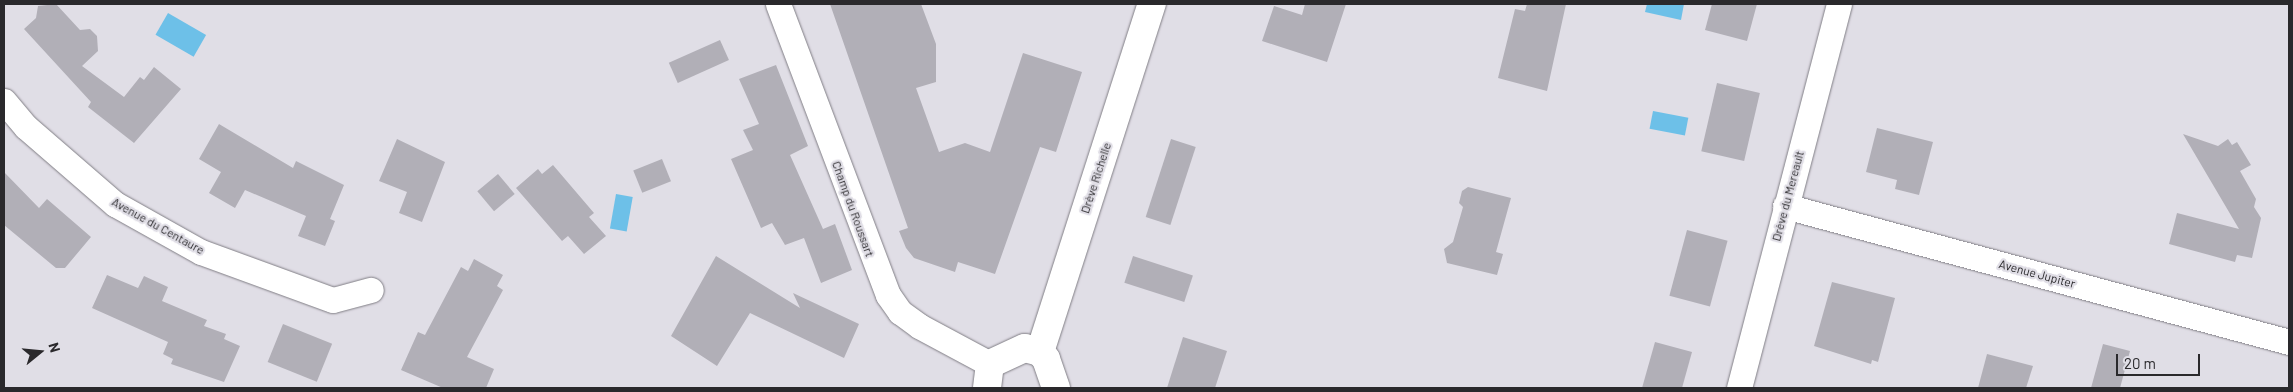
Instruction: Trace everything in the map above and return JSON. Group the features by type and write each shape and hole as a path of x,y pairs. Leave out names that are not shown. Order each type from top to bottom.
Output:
{"street":[{"name":"Champ du Roussart","path":"778,4 888,295 900,312 989,376"},
{"name":"Drève Richelle","path":"1040,352 1152,4"},
{"name":"Drève du Mereault","path":"1739,388 1839,4"},
{"name":"Avenue du Centaure","path":"4,101 26,126 115,204 202,252 333,300 371,290"},
{"name":"Avenue Jupiter","path":"1785,206 2289,342"},
{"path":"989,376 1011,351 1025,348 1040,352 1051,366 1056,388"}],"water":[{"path":"1647,4 1684,4 1681,20 1645,12"},
{"path":"168,13 206,35 194,57 156,35"},
{"path":"1653,111 1688,118 1685,136 1650,129"},
{"path":"616,194 633,197 627,231 610,228"}],"building":[{"path":"56,4 80,30 90,29 97,36 98,51 82,66 124,97 140,77 144,80 154,67 181,89 134,143 88,107 91,102 24,29 36,18 38,6"},
{"path":"830,4 921,4 936,44 936,82 916,88 939,152 965,143 990,152 1023,53 1082,72 1056,152 1040,147 995,274 958,262 955,272 914,258 906,248 899,231 908,228"},
{"path":"1305,4 1346,4 1327,62 1262,41 1274,6 1302,15"},
{"path":"1527,4 1566,4 1547,91 1498,78 1515,9 1525,11"},
{"path":"1712,4 1757,4 1747,41 1705,30"},
{"path":"720,40 729,60 678,83 669,63"},
{"path":"776,65 808,146 790,155 823,229 835,224 852,270 821,283 804,238 785,245 772,223 761,228 731,159 753,150 743,130 759,124 739,79"},
{"path":"1717,83 1760,93 1744,161 1701,151"},
{"path":"219,124 293,168 296,161 344,185 330,219 335,221 325,246 298,236 306,216 245,190 235,208 209,193 221,172 199,159"},
{"path":"1877,128 1933,142 1919,195 1895,189 1897,180 1866,172"},
{"path":"2183,134 2218,146 2228,139 2232,145 2237,142 2251,165 2240,171 2256,199 2254,207 2261,218 2252,258 2237,255 2235,262 2169,244 2177,213 2239,229"},
{"path":"397,139 445,162 422,222 399,213 407,192 379,181"},
{"path":"1171,139 1196,147 1170,225 1146,217"},
{"path":"662,159 671,181 642,193 633,171"},
{"path":"553,165 594,213 589,217 606,236 584,254 568,236 562,241 516,188 538,169 542,174"},
{"path":"4,172 39,208 47,199 91,237 65,268 56,268 4,225"},
{"path":"498,174 515,194 494,211 477,191"},
{"path":"1468,187 1511,198 1496,252 1503,254 1497,275 1447,263 1444,249 1453,242 1463,207 1459,203 1462,191"},
{"path":"1687,230 1728,241 1710,307 1669,296"},
{"path":"716,256 800,308 793,293 859,324 844,358 750,313 717,366 671,336"},
{"path":"1133,256 1193,275 1184,302 1124,283"},
{"path":"474,259 503,275 497,286 503,290 467,357 494,369 486,388 443,388 401,370 418,332 425,335 461,267 468,271"},
{"path":"107,275 138,288 144,276 168,287 162,301 207,320 204,326 226,334 224,339 240,346 224,382 171,364 173,359 163,354 168,342 92,308"},
{"path":"1832,282 1895,298 1878,362 1872,360 1871,364 1814,346"},
{"path":"283,324 332,344 317,382 268,362"},
{"path":"1183,337 1227,351 1215,388 1167,388"},
{"path":"1655,342 1692,352 1682,388 1642,388"},
{"path":"2103,344 2130,351 2120,388 2091,388"},
{"path":"1987,354 2033,366 2026,388 1978,388"}]}
